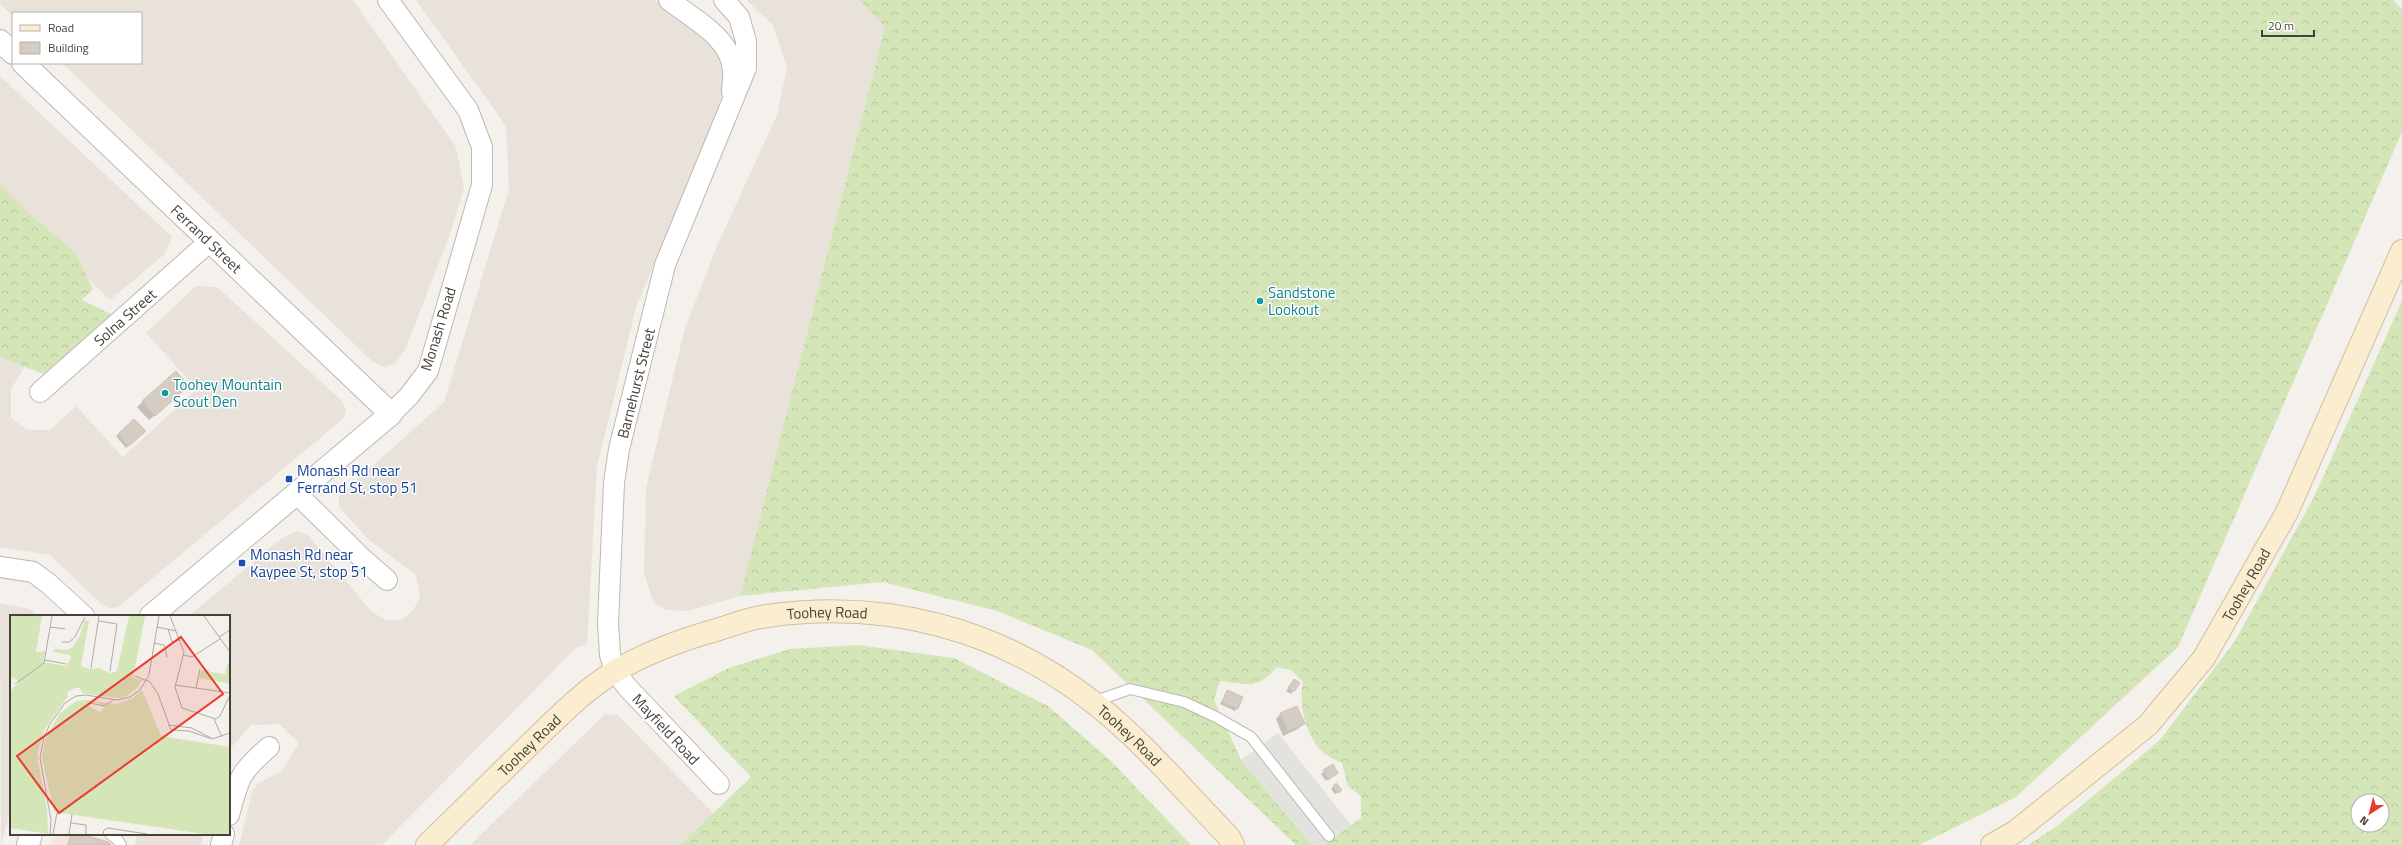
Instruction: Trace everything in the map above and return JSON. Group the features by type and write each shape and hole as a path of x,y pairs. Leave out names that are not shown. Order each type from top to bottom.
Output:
{"main road":[{"name":"Toohey Road","path":"1992,845 2015,832 2148,725 2204,658 2287,512 2402,251"},
{"name":"Toohey Road","path":"427,845 575,700 615,671 685,639 766,616 837,611 911,617 966,631 1014,653 1055,675 1093,702 1128,732 1235,842"}],"street":[{"name":"Monash Road","path":"152,615 391,414 409,396 428,371 482,185 482,147 468,110 388,0"},
{"name":"Barnehurst Street","path":"669,0 710,31 727,49 734,70 730,108"},
{"name":"Barnehurst Street","path":"615,671 610,655 608,623 614,483 619,449 665,265 746,68 746,41 739,17 724,0"},
{"path":"0,41 12,52"},
{"name":"Ferrand Street","path":"24,64 391,414"},
{"name":"Solna Street","path":"40,392 209,242"},
{"path":"297,494 364,560 387,580"},
{"path":"0,567 32,572 49,584 83,615"},
{"name":"Mayfield Road","path":"615,671 627,687 719,784"},
{"path":"230,811 238,781 244,771 269,747"},
{"path":"28,845 31,835"},
{"path":"221,845 224,835"}],"lane":[{"path":"1093,702 1130,689 1184,702 1216,717 1251,737 1330,836"},
{"path":"111,835 118,840 121,845"}],"shaded area":[{"path":"0,0 353,0 456,147 464,188 449,237 405,350 395,364 384,367 373,362 63,64 142,64 142,12 12,12 12,15 0,4"},
{"path":"416,0 654,0 707,39 724,61 726,83 706,143 636,307 597,467 587,644 577,647 382,845 239,845 252,792 257,784 282,771 299,743 279,724 251,725 230,749 230,615 190,615 282,538 297,531 309,536 372,612 386,620 402,620 414,609 420,596 416,575 368,539 339,507 339,496 444,402 509,189 506,126"},
{"path":"746,0 859,0 885,27 740,596 688,611 666,610 653,602 644,572 646,488 685,328 717,246 777,115 787,67 773,25"},
{"path":"0,76 172,237 165,254 110,300 0,193"},
{"path":"196,286 217,287 341,400 346,409 344,418 118,607 110,608 100,603 50,555 0,547 0,332 29,360 11,389 11,418 27,430 50,430 76,406 123,457 197,389 146,333"},
{"path":"0,603 30,609 36,615 10,615 10,813 1,845"},
{"path":"605,714 618,715 744,845 470,845"},
{"path":"1278,733 1351,825 1324,845 1312,845 1241,760"},
{"path":"62,835 90,835 110,840 113,845 52,845 54,840"},
{"path":"137,835 204,835 201,845 135,845"}],"green space":[{"path":"859,0 2393,0 2402,9 2402,132 2178,647 2016,797 1919,845 1324,845 1361,818 1361,796 1348,786 1342,763 1325,754 1318,748 1313,740 1305,721 1303,710 1303,682 1291,670 1277,667 1263,679 1252,684 1220,681 1214,700 1241,760 1312,845 1296,845 1092,650 997,611 883,582 740,596 885,27"},
{"path":"0,185 27,212 75,252 93,289 82,300 115,316 43,374 0,357"},
{"path":"2402,301 2402,845 2028,845 2057,826 2160,740 2235,641 2314,497"},
{"path":"858,645 954,658 1048,706 1111,761 1191,845 680,845 751,777 674,696 729,668 790,649"}],"building":[{"name":"Toohey Mountain Scout Den","path":"176,371 189,386 155,416 142,401"},
{"path":"134,419 146,431 129,446 118,434"},
{"path":"1294,679 1300,683 1294,692 1288,688"},
{"path":"1227,690 1243,697 1238,709 1222,702"},
{"path":"1297,706 1305,724 1288,731 1280,713"},
{"path":"1333,764 1338,773 1328,780 1323,770"},
{"path":"1336,783 1342,790 1338,793 1333,786"},
{"path":"71,835 84,835 108,842 111,845 68,845"}],"place":[{"name":"Sandstone Lookout","path":"1260,301"},
{"name":"Toohey Mountain Scout Den","path":"165,393"},
{"name":"Monash Rd near Ferrand St, stop 51","path":"289,479"},
{"name":"Monash Rd near Kaypee St, stop 51","path":"242,563"}]}
